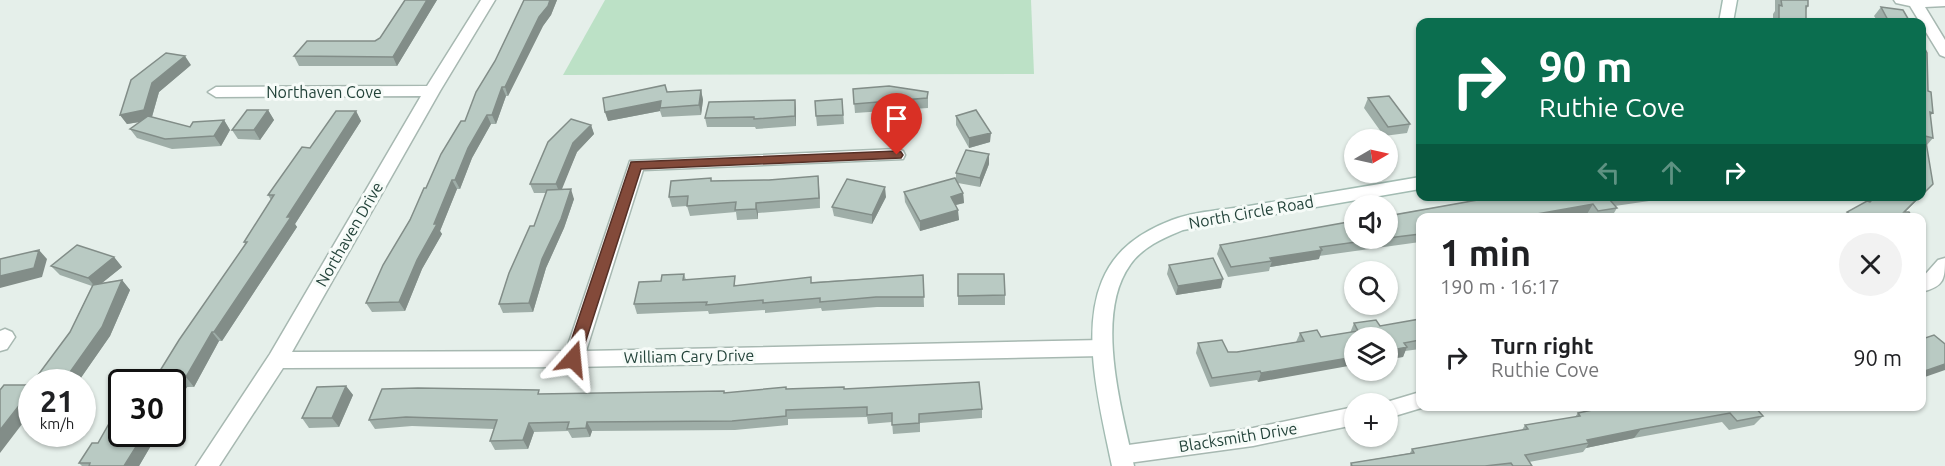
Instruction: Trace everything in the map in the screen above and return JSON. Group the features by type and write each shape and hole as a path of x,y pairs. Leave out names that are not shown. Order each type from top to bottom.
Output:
{"street":[{"name":"Northaven Drive","path":"207,466 277,360 432,91 488,0"},
{"path":"1727,18 1730,0"},
{"path":"1908,1 1945,2"},
{"path":"1908,1 1920,18"},
{"path":"1926,26 1945,52"},
{"name":"Northaven Cove","path":"216,92 432,91"},
{"path":"573,359 636,165 897,155"},
{"name":"North Circle Road","path":"1122,461 1102,348 1106,296 1122,261 1148,239 1179,224 1416,184"},
{"path":"1926,283 1932,281 1945,265"},
{"name":"William Cary Drive","path":"277,360 573,359 1102,348"},
{"path":"1398,406 1416,402"},
{"name":"Blacksmith Drive","path":"1122,461 1253,438 1344,418"}],"green space":[{"path":"605,0 1031,0 1034,74 563,75"}],"building":[{"path":"405,0 427,0 393,57 294,56 307,41 375,41 380,38"},
{"path":"524,0 550,0 539,17 505,87 502,87 492,115 487,115 468,148 455,180 452,180 434,224 437,224 417,260 399,302 366,303 383,265 410,220 441,154 461,121 465,121 476,92 495,61"},
{"path":"1781,0 1808,0 1806,18 1779,18 1779,5 1782,6"},
{"path":"1881,7 1903,10 1908,18 1887,18"},
{"path":"1926,51 1928,91 1931,92 1933,113 1930,112 1933,138 1926,136"},
{"path":"166,53 185,56 152,83 144,110 120,115 131,80"},
{"path":"665,85 667,92 701,90 699,105 660,108 661,101 605,112 603,98"},
{"path":"889,86 928,92 927,98 854,104 853,89"},
{"path":"1389,96 1410,124 1388,127 1368,98"},
{"path":"842,99 843,115 816,116 815,101"},
{"path":"795,100 795,116 754,119 754,117 705,118 709,102"},
{"path":"247,110 268,110 254,130 232,130"},
{"path":"976,110 991,133 969,138 956,116"},
{"path":"336,111 356,111 287,217 291,217 212,332 186,377 186,369 161,369 247,242 244,242 274,195 268,195 302,147 310,148"},
{"path":"148,116 190,127 193,122 224,120 214,136 165,139 130,129"},
{"path":"571,119 591,125 573,143 556,184 530,184 548,142"},
{"path":"1926,142 1933,184 1926,191"},
{"path":"966,150 989,154 980,178 956,173"},
{"path":"818,176 819,198 756,203 756,209 735,210 736,202 687,206 688,196 669,197 671,181 711,178 711,181 769,180"},
{"path":"955,178 963,193 951,197 958,210 920,221 904,192"},
{"path":"847,179 885,187 872,215 832,207"},
{"path":"571,189 561,219 542,259 529,303 499,304 509,273 530,226 534,226 547,190"},
{"path":"1472,201 1611,201 1617,208 1598,211 1593,204 1543,213 1416,213 1416,234 1398,237 1398,214"},
{"path":"1867,201 1915,201 1904,212 1910,213 1847,212"},
{"path":"1344,223 1344,244 1320,247 1322,250 1270,258 1272,261 1231,267 1220,245"},
{"path":"77,245 114,257 88,278 51,266"},
{"path":"39,250 34,268 0,276 0,259"},
{"path":"1213,258 1223,279 1178,286 1169,265"},
{"path":"684,274 683,280 735,276 734,286 811,277 811,283 923,275 924,297 876,297 820,302 820,298 763,303 763,300 706,305 707,302 634,304 639,282 661,281 662,275"},
{"path":"958,274 1004,274 1005,295 958,296"},
{"path":"122,280 102,327 72,369 42,369 70,332 93,285"},
{"path":"1376,320 1380,326 1416,320 1416,341 1404,343 1407,347 1398,349 1398,327 1356,327 1354,323"},
{"path":"1317,330 1321,337 1344,333 1344,359 1261,373 1260,371 1212,378 1198,343 1222,340 1228,352 1237,352 1304,341 1300,333"},
{"path":"1934,335 1945,344 1945,364 1926,371 1926,338"},
{"path":"979,382 982,409 919,414 919,423 892,425 892,413 867,415 867,407 786,410 786,416 732,421 587,422 586,428 567,429 569,422 529,423 523,440 490,441 497,420 406,417 369,420 382,389 539,390 538,394 724,391 724,393 786,387 786,389 844,387 844,389"},
{"path":"4,385 18,385 18,407 0,430 0,390"},
{"path":"346,386 332,418 302,418 317,387"},
{"path":"1587,411 1758,411 1763,416 1737,421 1730,413 1587,440 1589,443 1525,455 1532,466 1513,466 1511,463 1485,466 1352,466 1351,463 1414,453 1412,449 1528,429 1525,425 1580,416 1578,413"},
{"path":"108,425 108,447 136,447 124,466 89,466 90,463 79,463 89,447 96,447"}],"route":[{"path":"573,359 636,165 897,155"}]}
